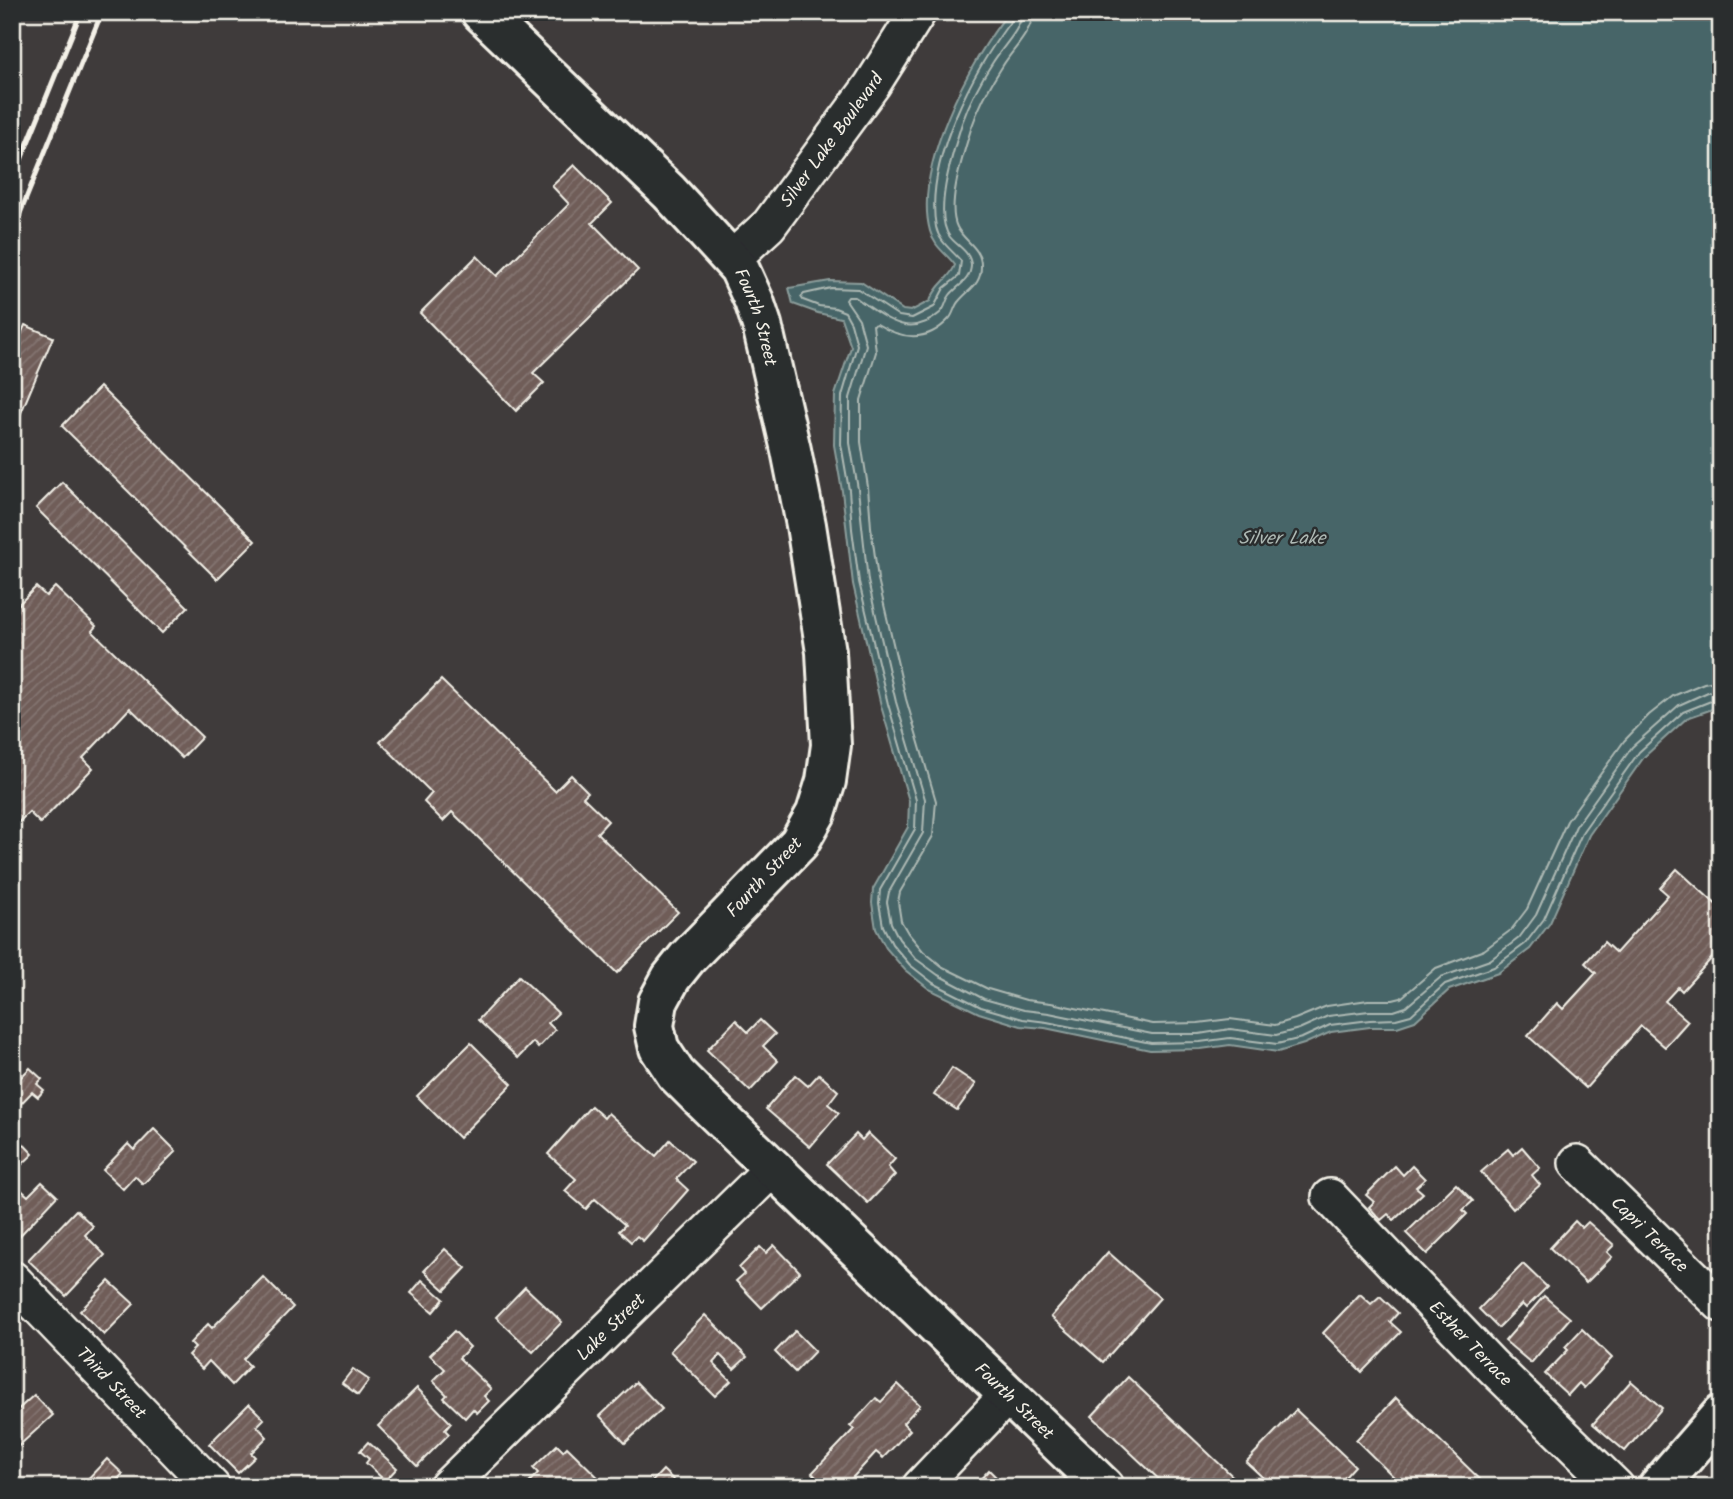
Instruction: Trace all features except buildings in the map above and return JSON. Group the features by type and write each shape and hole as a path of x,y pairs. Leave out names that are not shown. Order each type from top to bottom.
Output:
{"street":[{"name":"Fourth Street","path":"481,12 668,192 732,259 743,275 762,325 792,450 806,525 826,652 831,745 822,799 808,828 791,852 676,971 658,1002 654,1026 659,1048 676,1074 1104,1487"},
{"name":"Silver Lake Boulevard","path":"732,259 769,225 872,85 918,12"},
{"name":"Capri Terrace","path":"1577,1163 1721,1304"},
{"name":"Lake Street","path":"447,1487 774,1167"},
{"name":"Esther Terrace","path":"1330,1197 1492,1366 1616,1487"},
{"name":"Third Street","path":"12,1279 212,1487"},
{"path":"920,1487 1009,1394"},
{"path":"1658,1487 1721,1415"}],"water":[{"name":"Silver Lake","path":"1009,12 1721,12 1721,706 1687,718 1644,757 1589,835 1550,923 1530,949 1498,973 1449,990 1415,1021 1397,1027 1331,1032 1278,1052 1230,1045 1201,1049 1150,1050 1045,1028 1021,1026 979,1013 929,989 905,970 886,948 876,929 873,889 908,827 909,801 881,706 853,584 834,445 835,395 851,347 841,318 793,304 789,288 830,281 861,282 903,310 911,311 930,301 955,265 937,246 930,231 927,205 937,147 962,86"}],"railway":[{"path":"12,182 81,12"},
{"path":"12,233 102,12"}]}
